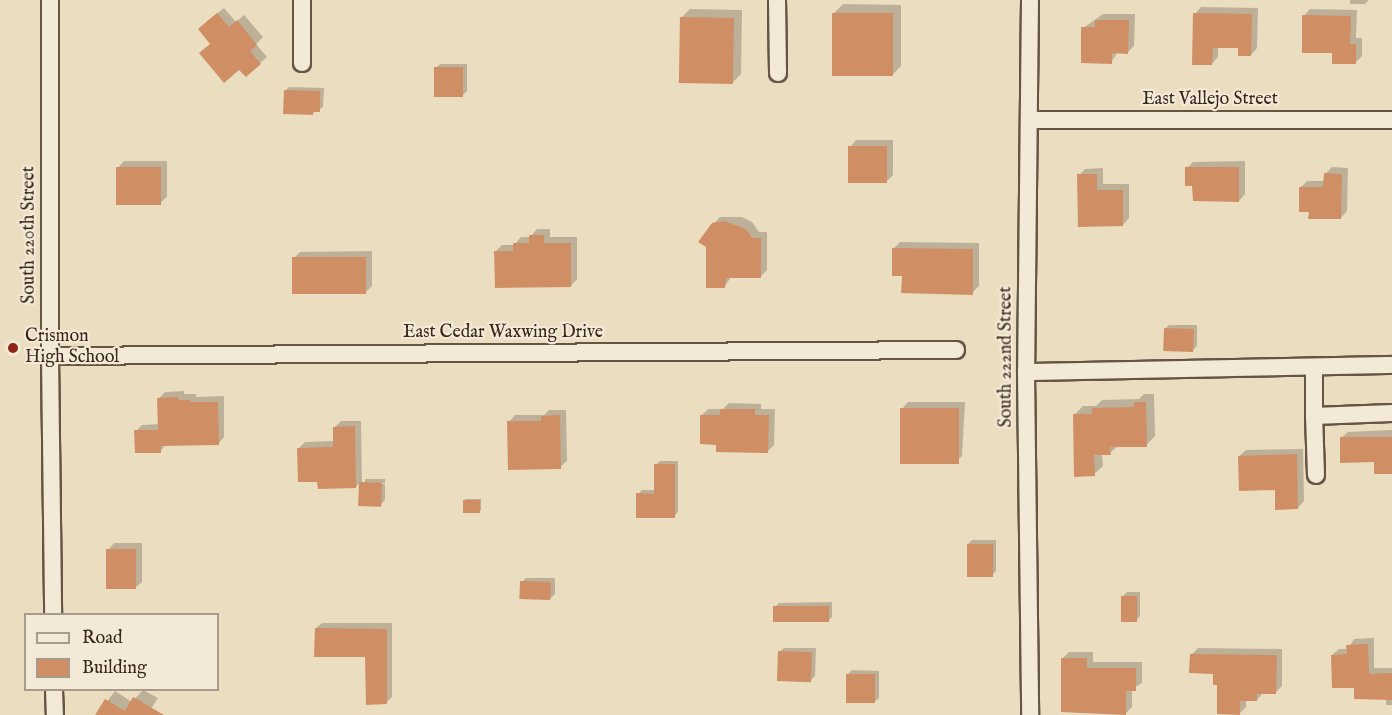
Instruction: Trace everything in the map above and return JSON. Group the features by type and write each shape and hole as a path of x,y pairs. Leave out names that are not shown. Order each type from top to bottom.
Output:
{"street":[{"name":"South 220th Street","path":"50,0 53,613"},
{"path":"302,0 302,63"},
{"path":"777,0 778,73"},
{"name":"South 222nd Street","path":"1030,0 1026,372 1030,715"},
{"name":"East Vallejo Street","path":"1029,120 1392,120"},
{"name":"East Cedar Waxwing Drive","path":"50,356 956,350"},
{"path":"1026,372 1392,365"},
{"path":"1314,367 1316,476"},
{"path":"1314,416 1392,413"},
{"path":"54,691 55,715"}],"building":[{"path":"217,13 229,27 237,20 257,45 250,51 261,64 246,77 239,70 224,83 199,53 210,44 198,29"},
{"path":"832,13 893,13 893,76 832,76"},
{"path":"1193,13 1252,14 1251,56 1238,56 1238,48 1213,48 1212,65 1192,65"},
{"path":"1302,15 1351,16 1350,44 1356,44 1356,64 1332,64 1332,53 1302,53"},
{"path":"680,17 734,18 733,84 679,83"},
{"path":"1095,20 1129,20 1128,54 1112,53 1112,64 1081,63 1081,27 1095,27"},
{"path":"434,67 463,67 463,97 434,97"},
{"path":"284,90 320,91 320,112 313,112 313,115 283,114"},
{"path":"848,146 887,146 887,183 848,183"},
{"path":"116,167 161,167 161,205 116,205"},
{"path":"1185,167 1239,167 1239,202 1193,201 1192,186 1185,186"},
{"path":"1324,173 1342,174 1341,219 1308,219 1309,212 1299,212 1299,187 1323,187"},
{"path":"1077,174 1097,174 1097,190 1123,190 1123,226 1078,227"},
{"path":"724,221 746,229 752,238 761,238 761,278 726,278 725,288 706,288 706,247 698,242 712,223"},
{"path":"529,235 544,235 544,243 571,243 571,287 495,288 494,251 513,251 513,243 529,243"},
{"path":"892,248 973,249 973,295 901,293 902,276 892,276"},
{"path":"292,257 366,257 366,294 292,294"},
{"path":"1164,328 1194,329 1193,352 1163,351"},
{"path":"178,397 178,400 190,400 190,402 218,402 219,445 161,446 161,453 135,453 134,430 158,430 157,398"},
{"path":"1134,402 1146,402 1147,447 1110,447 1111,455 1094,455 1095,476 1074,477 1073,414 1092,414 1092,408 1134,407"},
{"path":"900,408 959,408 959,464 900,464"},
{"path":"720,409 755,409 755,415 769,415 768,453 716,452 716,445 700,444 700,415 720,415"},
{"path":"560,415 561,469 508,470 507,421 541,421 541,416"},
{"path":"355,426 356,488 318,489 317,482 298,482 297,448 333,447 333,427"},
{"path":"1340,437 1392,437 1392,474 1374,474 1374,462 1340,463"},
{"path":"1297,454 1298,509 1275,510 1275,490 1239,491 1238,456"},
{"path":"654,464 675,464 675,518 636,518 636,493 654,494"},
{"path":"359,482 382,483 381,507 358,506"},
{"path":"463,500 480,500 480,513 463,513"},
{"path":"967,544 993,544 993,577 967,577"},
{"path":"106,549 136,549 136,589 106,589"},
{"path":"520,581 551,582 550,600 519,599"},
{"path":"1121,596 1137,596 1137,622 1121,622"},
{"path":"773,606 829,606 829,622 773,622"},
{"path":"315,628 387,629 387,704 366,705 365,657 314,657"},
{"path":"1368,644 1369,674 1392,673 1392,700 1354,699 1354,688 1332,688 1331,655 1347,654 1346,645"},
{"path":"778,651 812,652 811,682 777,681"},
{"path":"1190,654 1277,655 1276,694 1257,694 1257,701 1240,701 1240,715 1217,714 1217,685 1213,685 1213,674 1189,673"},
{"path":"1061,658 1087,658 1087,668 1136,668 1136,691 1126,691 1126,715 1061,712"},
{"path":"846,674 875,674 875,703 846,703"},
{"path":"133,697 164,715 95,715 105,699 125,711"}],"place":[{"name":"Crismon High School","path":"13,348"}]}
